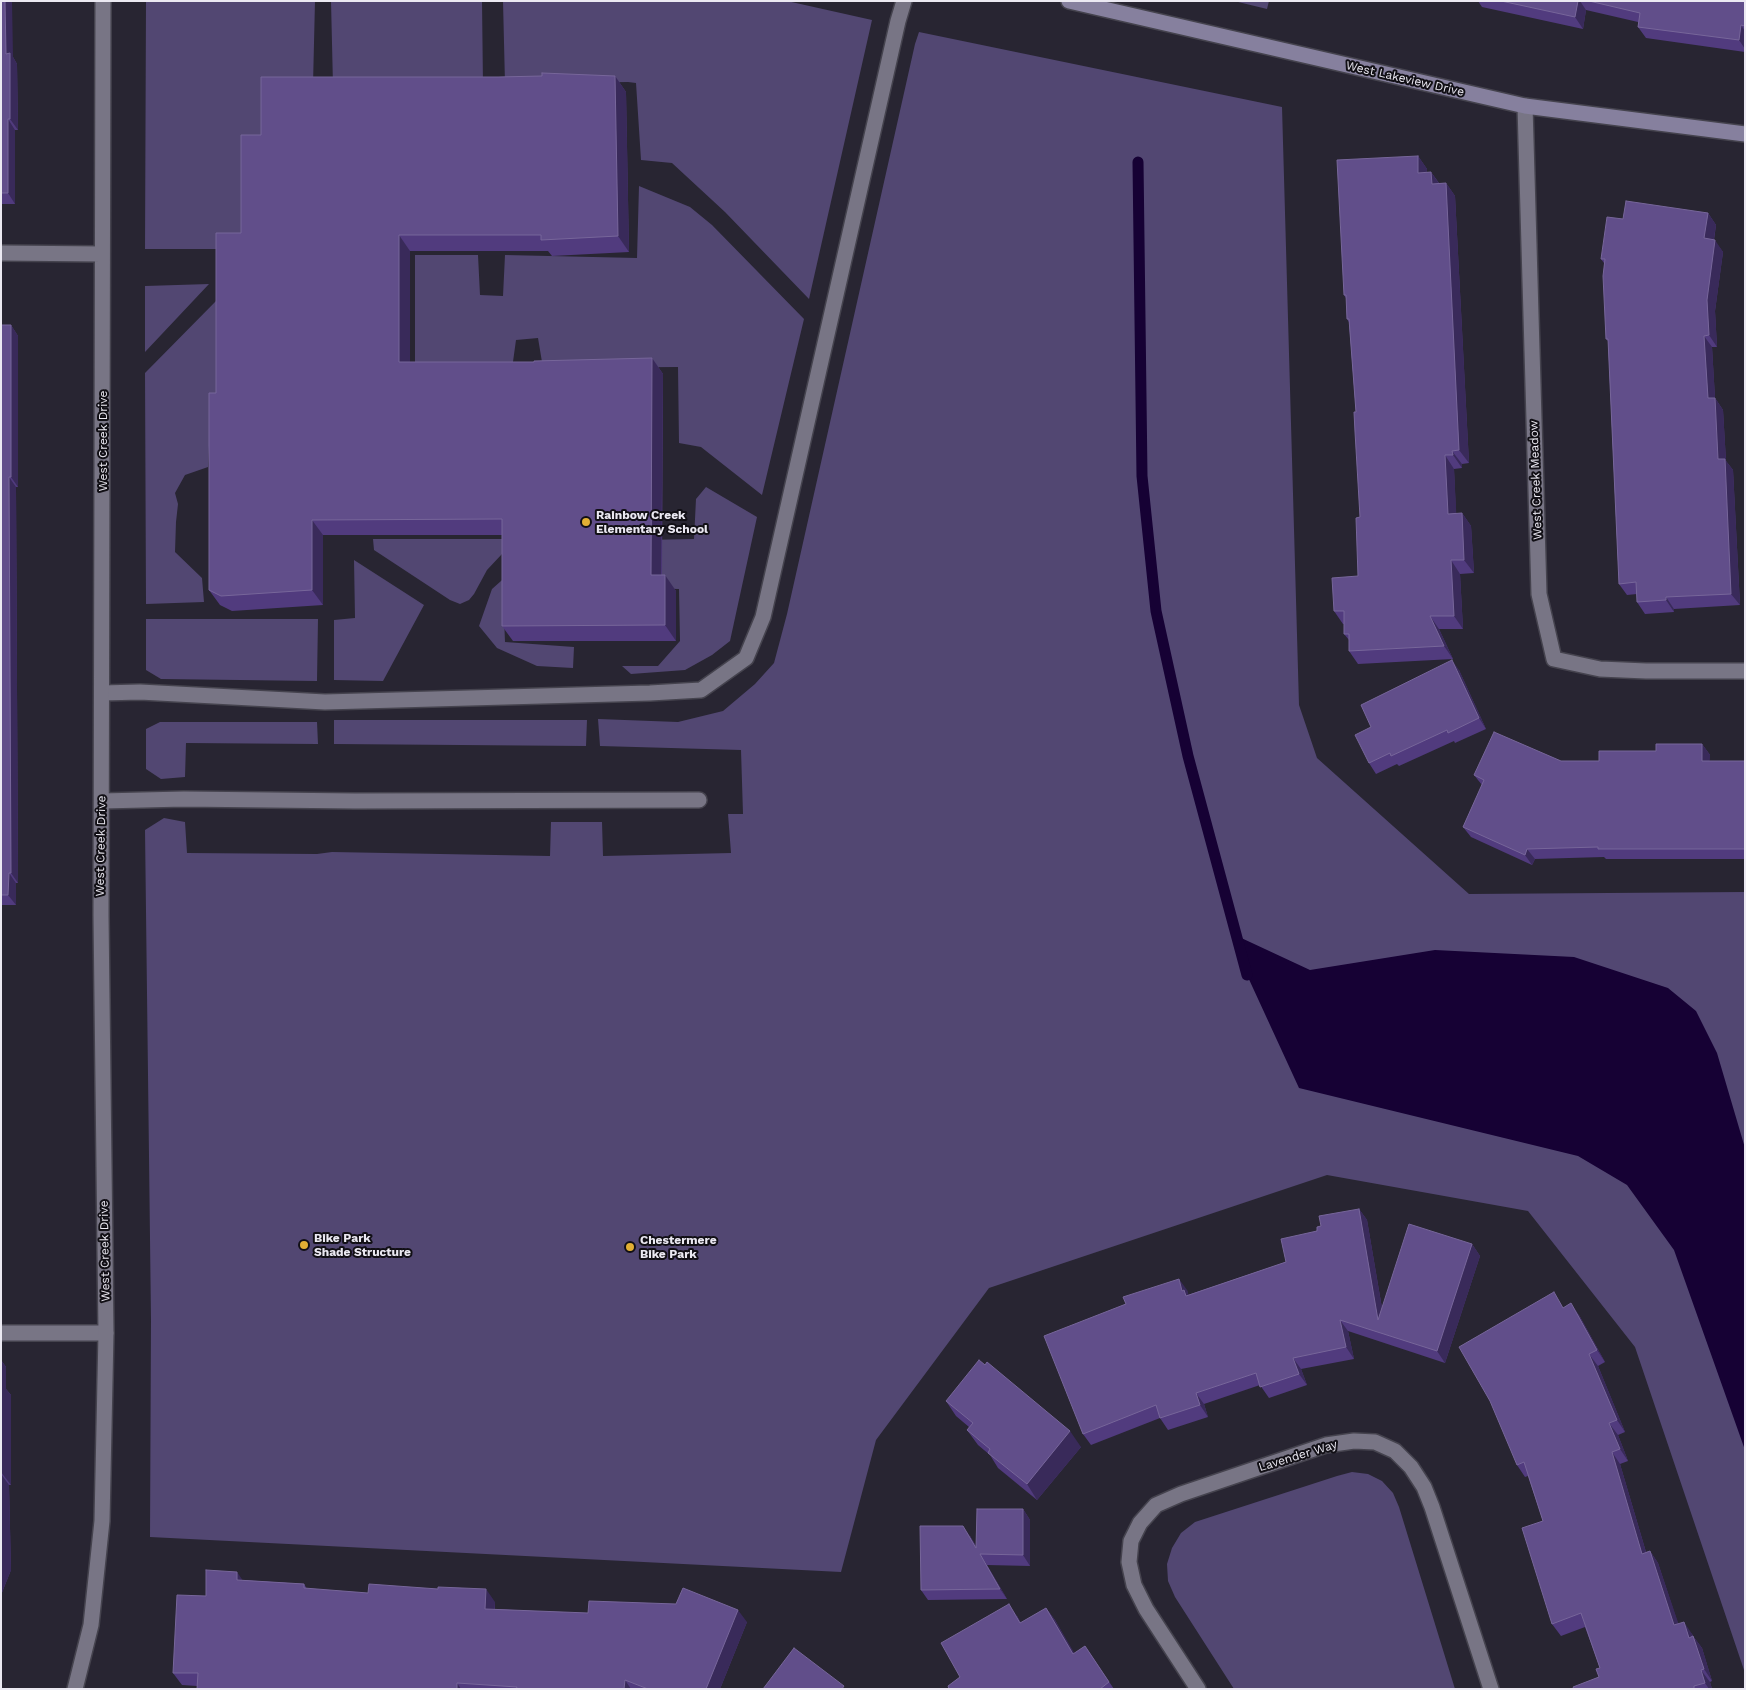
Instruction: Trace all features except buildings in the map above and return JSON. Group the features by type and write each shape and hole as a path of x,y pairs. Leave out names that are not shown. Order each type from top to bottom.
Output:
{"street":[{"name":"West Creek Drive","path":"75,1689 91,1625 102,1521 106,1333 101,915 103,1"},
{"path":"102,693 140,692 324,702 650,693 701,690 746,658 763,616 904,1"},
{"name":"West Lakeview Drive","path":"1069,1 1525,106 1745,134"},
{"name":"West Creek Meadow","path":"1525,106 1539,594 1554,659 1600,669 1745,671"},
{"path":"1,253 102,254"},
{"path":"102,802 184,799 346,801 698,800"},
{"path":"1,1333 106,1333"},
{"name":"Lavender Way","path":"1198,1689 1146,1609 1134,1585 1129,1562 1131,1540 1140,1523 1156,1505 1181,1494 1326,1445 1354,1441 1375,1442 1395,1451 1411,1467 1424,1487 1491,1689"}],"shaded area":[{"path":"146,1 315,1 313,85 264,143 245,241 221,249 145,249"},
{"path":"331,1 482,1 483,86 333,86"},
{"path":"503,1 787,1 872,20 809,299 725,212 672,163 641,160 636,83 505,84"},
{"path":"1234,1 1269,1 1267,9"},
{"path":"919,32 1282,107 1299,705 1317,758 1469,894 1745,892 1745,1673 1635,1347 1528,1211 1327,1175 989,1288 876,1440 841,1572 150,1537 151,1320 145,830 164,818 185,822 187,853 317,854 332,852 550,856 551,822 602,822 603,856 731,853 728,814 743,814 741,750 600,746 598,719 678,722 723,711 755,684 774,663 787,614"},
{"path":"639,186 690,207 712,225 804,319 762,495 701,447 679,443 678,367 543,368 538,338 516,340 512,369 415,367 415,255 478,255 480,295 503,296 505,255 637,258"},
{"path":"209,284 145,352 145,286"},
{"path":"216,301 238,368 211,403 208,467 185,475 175,493 178,504 175,552 202,578 204,602 146,604 145,373"},
{"path":"706,487 757,517 730,641 712,655 685,670 631,674 622,666 658,666 680,641 679,589 532,586 503,591 505,642 574,647 573,668 537,666 497,648 479,626 492,589 545,542 694,539 696,499"},
{"path":"373,539 516,539 487,570 469,600 460,604 450,600 374,550"},
{"path":"354,560 424,605 383,681 334,680 334,620 355,618"},
{"path":"146,619 318,619 317,681 161,679 146,670"},
{"path":"334,720 587,720 586,746 334,744"},
{"path":"160,722 317,722 318,744 186,743 185,777 161,779 146,769 146,729"},
{"path":"1237,936 1310,970 1435,950 1574,957 1668,988 1696,1011 1717,1053 1745,1148 1745,1450 1674,1250 1627,1185 1578,1156 1299,1088 1247,975"},
{"path":"1352,1472 1368,1474 1382,1481 1393,1493 1455,1689 1234,1689 1175,1597 1168,1581 1167,1564 1172,1548 1181,1533 1195,1522"}],"waterway":[{"path":"1138,162 1142,476 1156,611 1188,756 1247,975"}],"place":[{"name":"Rainbow Creek Elementary School","path":"586,522"},
{"name":"Bike Park Shade Structure","path":"304,1245"},
{"name":"Chestermere Bike Park","path":"630,1247"}]}
